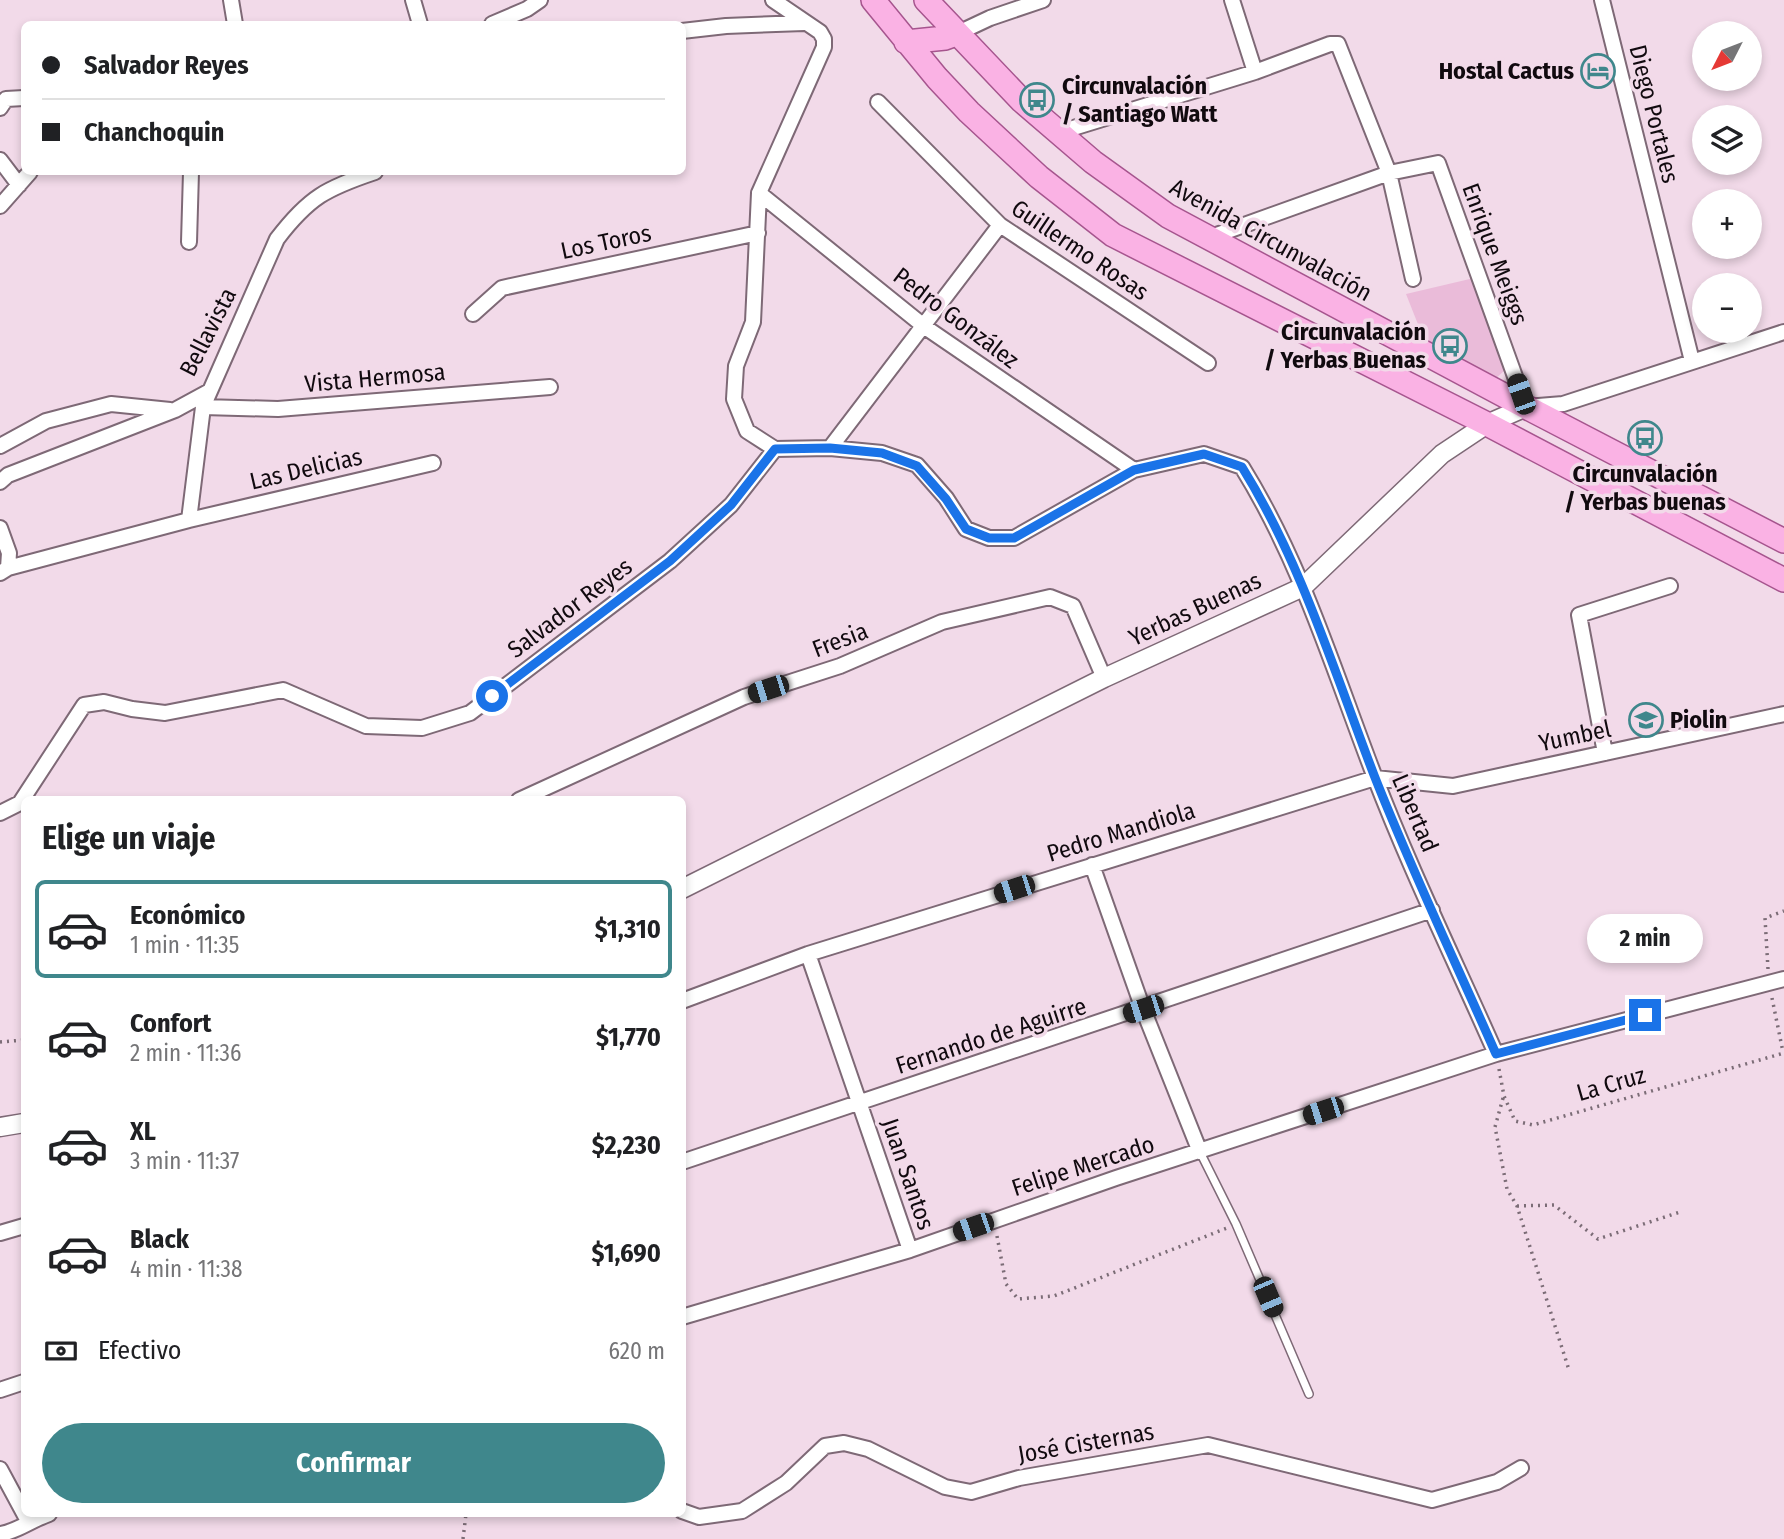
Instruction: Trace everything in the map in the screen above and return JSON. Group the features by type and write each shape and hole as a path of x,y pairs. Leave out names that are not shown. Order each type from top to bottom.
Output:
{"main road":[{"path":"873,0 945,86 1003,145 1113,235 1487,424 1784,580"},
{"name":"Avenida Circunvalación","path":"926,0 1013,93 1057,133 1130,190 1208,239 1784,541"},
{"path":"906,42 935,40 956,34"}],"street":[{"path":"232,0 235,21"},
{"path":"414,0 419,21"},
{"path":"499,21 540,0"},
{"path":"773,0 820,32 824,47 759,193 752,322 736,366 734,399 747,431 775,449 830,448 882,453 917,466 946,499 966,529 989,538 1014,538 1134,470 1204,454 1242,467 1266,506 1303,587"},
{"path":"956,34 1010,6 1043,0"},
{"path":"1232,0 1255,72"},
{"name":"Diego Portales","path":"1602,0 1692,361"},
{"path":"686,31 805,23"},
{"path":"1057,133 1255,72 1330,44 1338,44 1389,173 1413,279"},
{"path":"0,108 6,99 21,98"},
{"name":"Guillermo Rosas","path":"878,102 1000,225 1208,363"},
{"path":"0,160 19,185"},
{"name":"Enrique Meiggs","path":"1389,173 1438,163 1526,407"},
{"path":"1208,239 1389,173"},
{"path":"0,205 27,175"},
{"path":"189,242 191,175"},
{"name":"Bellavista","path":"0,481 8,475 174,410 210,391 277,239 292,219 329,188 366,175"},
{"name":"Pedro González","path":"759,193 925,327 1134,470"},
{"path":"830,448 925,327 1000,225"},
{"name":"Los Toros","path":"473,314 502,288 758,233"},
{"name":"Yerbas Buenas","path":"686,887 1104,678 1303,587 1442,454 1487,424 1526,407 1563,404 1784,331"},
{"name":"Vista Hermosa","path":"203,407 278,409 550,387"},
{"path":"189,520 203,407 210,391"},
{"path":"0,446 46,421 111,404 174,410"},
{"name":"Salvador Reyes","path":"25,796 85,705 104,702 165,713 282,690 366,726 422,728 470,713 670,561 731,505 775,449"},
{"name":"Las Delicias","path":"4,571 189,520 433,463"},
{"path":"0,528 9,553 4,571"},
{"path":"1605,753 1579,615 1670,586"},
{"name":"Libertad","path":"1303,587 1375,778 1496,1054"},
{"name":"Fresia","path":"528,796 744,697 840,666 943,622 1050,597 1073,607 1104,678"},
{"name":"Yumbel","path":"1375,778 1453,786 1784,715"},
{"name":"Pedro Mandiola","path":"686,1000 808,954 1375,778"},
{"name":"Salvador Reyes","path":"0,813 21,801"},
{"path":"1092,865 1143,1009 1200,1153"},
{"name":"Fernando de Aguirre","path":"686,1161 1143,1009 1432,909"},
{"name":"Juan Santos","path":"808,954 910,1250"},
{"name":"Felipe Mercado","path":"686,1316 910,1250 1116,1178 1200,1153 1496,1054 1784,979"},
{"path":"0,1127 21,1124"},
{"path":"0,1233 21,1227"},
{"path":"0,1390 21,1383"},
{"name":"José Cisternas","path":"686,1512 699,1517 742,1511 786,1483 825,1446 844,1443 868,1449 945,1487 971,1492 1019,1478 1208,1446 1432,1500 1497,1482 1521,1468"},
{"path":"0,1469 21,1508"},
{"path":"26,1517 28,1521"},
{"path":"0,1534 13,1532 28,1521 40,1517"}],"lane":[{"path":"1200,1153 1236,1224 1309,1394"}],"path":[{"path":"0,1042 21,1040"},
{"name":"La Cruz","path":"1496,1054 1504,1096 1515,1121 1533,1125 1784,1053"},
{"path":"1504,1096 1495,1127 1507,1189 1517,1206 1569,1370"},
{"path":"1517,1206 1554,1205 1598,1239 1681,1212"},
{"path":"994,1220 1006,1284 1018,1299 1054,1296 1236,1224"},
{"path":"463,1539 466,1517"}],"shaded area":[{"path":"1474,278 1505,370 1493,381 1427,347 1406,294"}],"place":[{"name":"Hostal Cactus","path":"1598,71"},
{"name":"Circunvalación / Santiago Watt","path":"1037,100"},
{"name":"Circunvalación / Yerbas Buenas","path":"1450,346"},
{"name":"Circunvalación / Yerbas buenas","path":"1645,438"},
{"name":"Piolin","path":"1646,720"}],"route":[{"path":"492,696 670,561 731,505 775,449 830,448 882,453 917,466 946,499 966,529 989,538 1014,538 1134,470 1204,454 1242,467 1266,506 1303,587 1375,778 1496,1054 1645,1015"}]}
